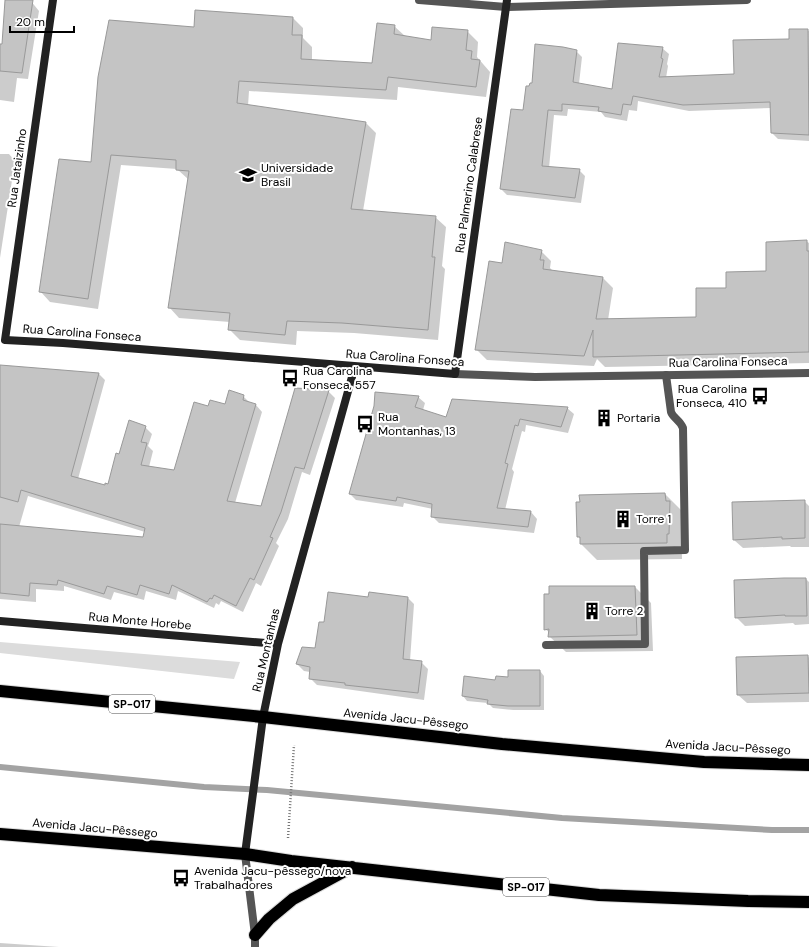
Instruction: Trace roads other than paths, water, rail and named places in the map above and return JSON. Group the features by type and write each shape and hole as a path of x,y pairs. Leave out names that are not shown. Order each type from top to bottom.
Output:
{"highway":[{"name":"Avenida Jacu-Pêssego","path":"0,691 263,717 510,745 704,762 809,765"},
{"name":"Avenida Jacu-Pêssego","path":"0,834 245,854 599,895 809,902"},
{"path":"255,941 269,918 293,899 352,867"}],"street":[{"name":"Rua Jataizinho","path":"2,340 53,0"},
{"path":"419,0 506,3 747,0"},
{"name":"Rua Palmerino Calabrese","path":"455,374 506,3"},
{"name":"Rua Carolina Fonseca","path":"2,340 63,343 455,374 535,377 809,373"},
{"name":"Rua Montanhas","path":"255,941 245,854 263,717 278,644 355,366"},
{"path":"546,645 645,644 644,551 685,550 683,428 680,422 672,416 666,375"},
{"name":"Rua Monte Horebe","path":"0,621 278,644"}],"waterway":[{"path":"0,767 204,787 267,790 562,818 772,830 809,830"}],"place":[{"name":"Universidade Brasil","path":"248,175"},
{"name":"Rua Carolina Fonseca, 557","path":"290,378"},
{"name":"Rua Carolina Fonseca, 410","path":"760,396"},
{"name":"Portaria","path":"604,418"},
{"name":"Rua Montanhas, 13","path":"365,424"},
{"name":"Torre 1","path":"623,519"},
{"name":"Torre 2","path":"592,611"},
{"name":"Avenida Jacu-pêssego/nova Trabalhadores","path":"181,878"}]}
